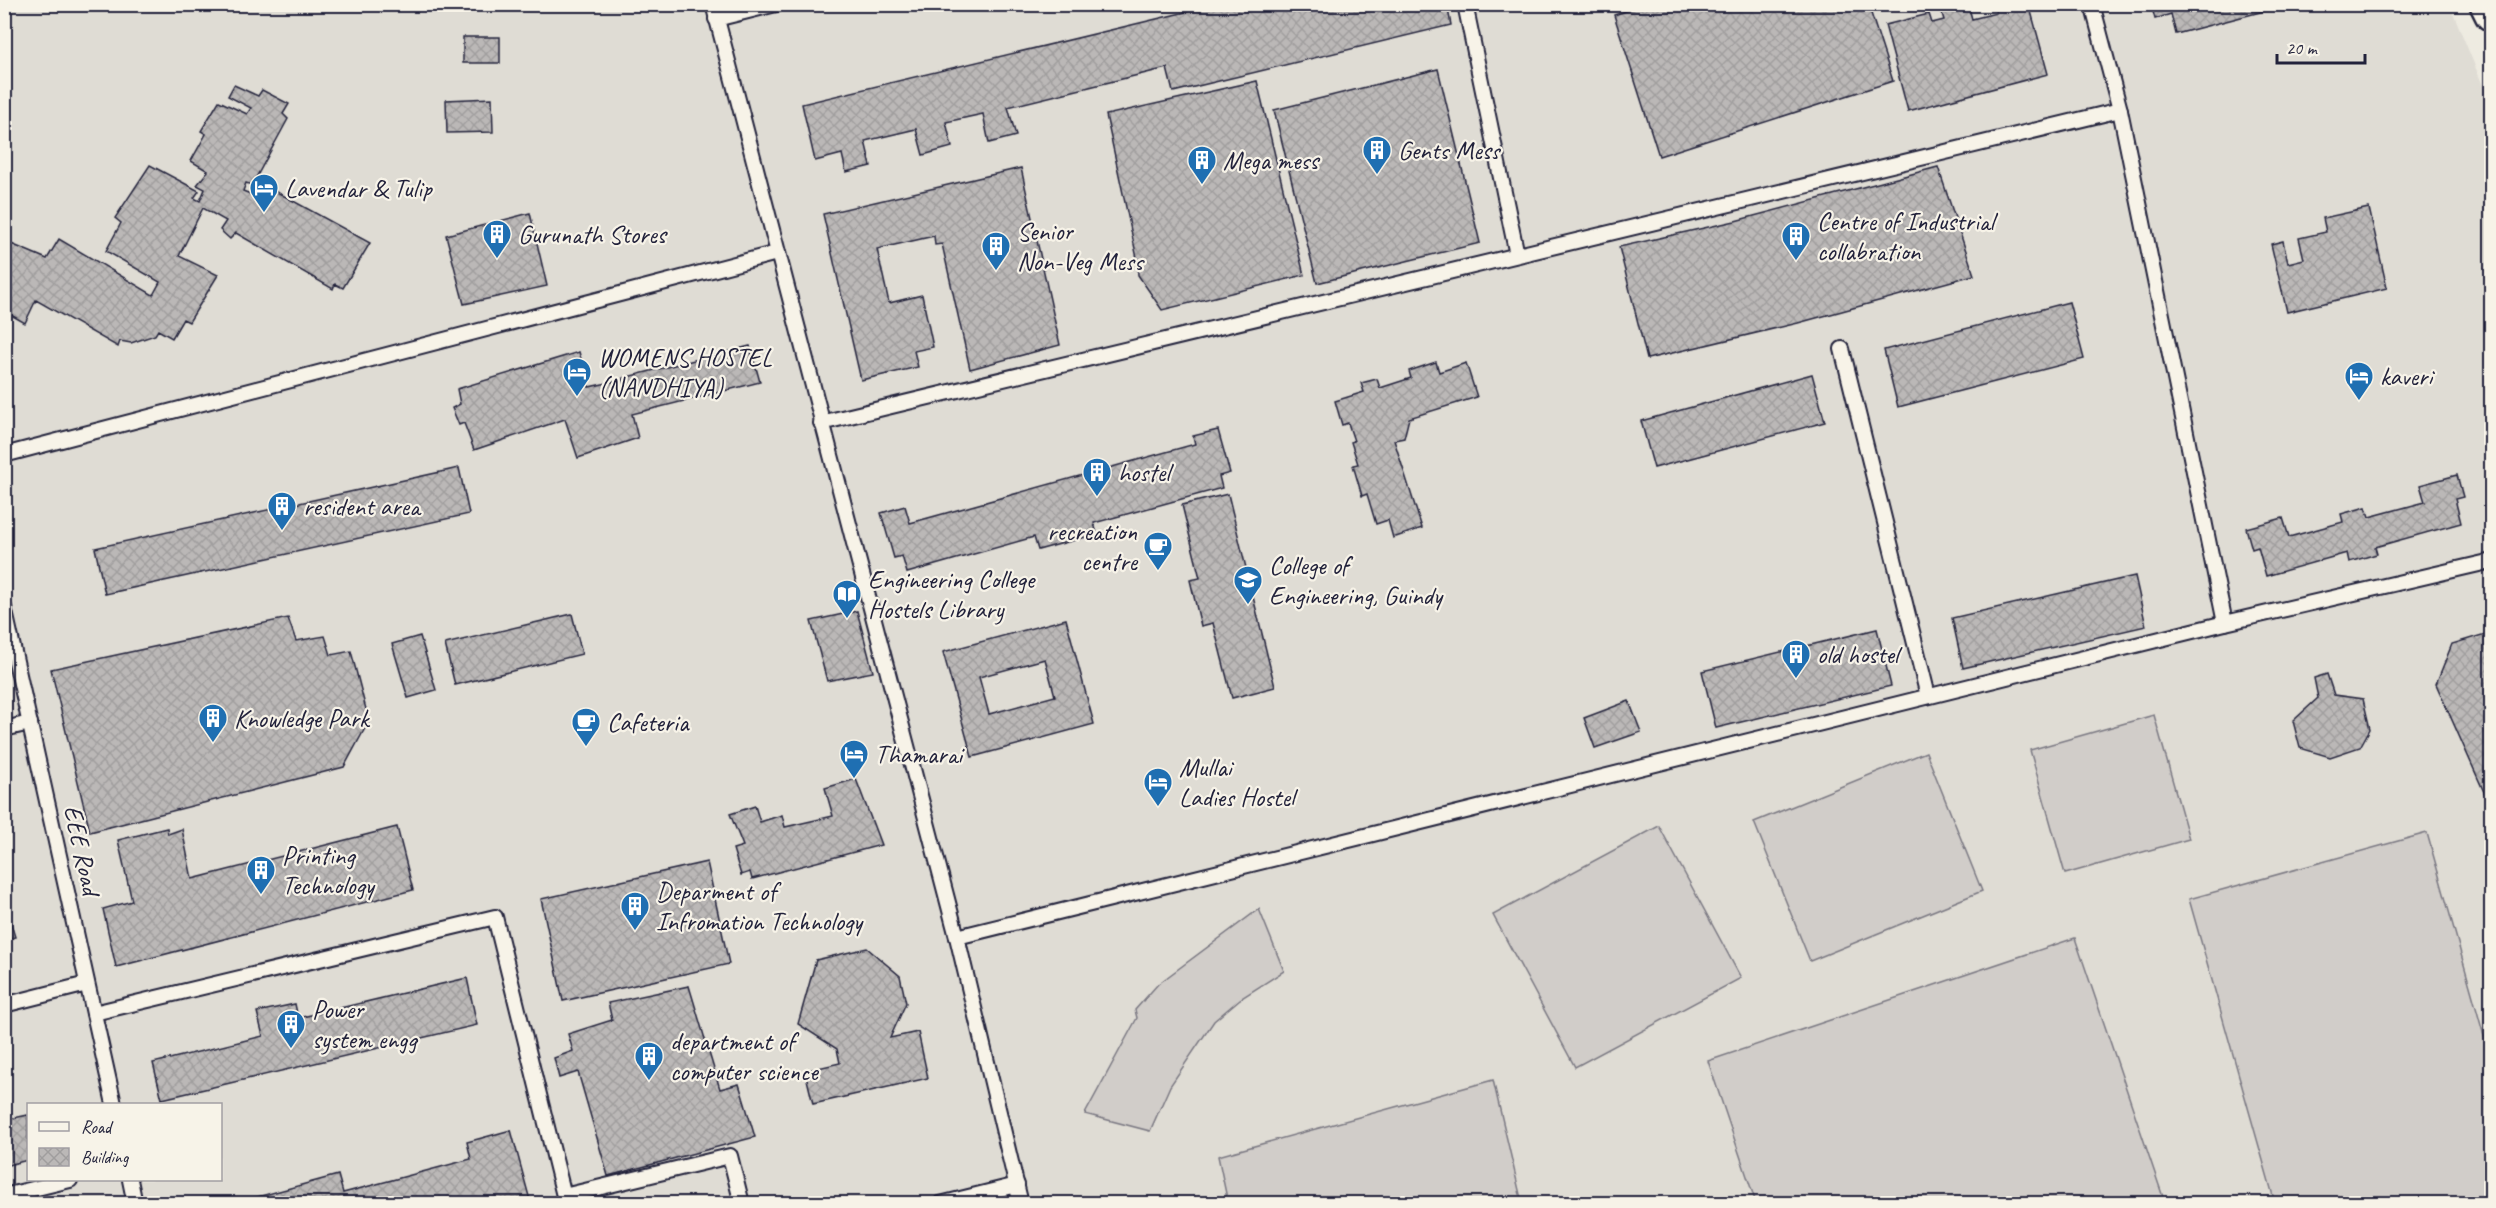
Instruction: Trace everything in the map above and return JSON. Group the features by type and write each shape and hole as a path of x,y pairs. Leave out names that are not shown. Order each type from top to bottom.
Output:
{"main road":[{"path":"2487,4 2492,14"}],"lane":[{"path":"713,4 957,938 1021,1203"},
{"path":"716,19 776,4"},
{"path":"1465,4 1517,255"},
{"path":"2092,4 2120,110 2225,623"},
{"path":"821,423 2120,110"},
{"path":"4,455 777,253"},
{"path":"1842,349 1928,696"},
{"path":"957,938 2225,623 2492,561"},
{"name":"EEE Road","path":"4,607 114,1103"},
{"path":"4,729 30,723"},
{"path":"94,1013 495,917 565,1200 730,1156 742,1203"},
{"path":"4,1005 87,984"},
{"path":"4,1196 62,1181"},
{"path":"130,1181 135,1203"},
{"path":"940,1203 1017,1185"}],"shaded area":[{"name":"College of Engineering, Guindy","path":"5,5 2450,5 2492,108 2491,1203 5,1204"},
{"path":"2154,715 2189,839 2065,874 2030,750"},
{"path":"1926,752 1982,891 1810,961 1754,822"},
{"path":"1659,826 1741,978 1575,1067 1493,915"},
{"path":"2427,833 2491,1061 2491,1198 2473,1204 2275,1203 2189,899"},
{"path":"1259,909 1284,971 1240,999 1214,1021 1170,1086 1150,1131 1085,1114 1137,1018 1135,1010 1158,984"},
{"path":"2075,938 2165,1203 1756,1203 1708,1061"},
{"path":"1493,1080 1522,1203 1228,1203 1218,1156"}],"building":[{"path":"1219,4 1447,4 1451,25 1173,92 1167,68 1008,107 1016,136 989,143 983,114 946,122 952,147 923,155 916,129 865,141 871,166 846,172 842,154 815,161 802,104"},
{"path":"1647,4 1868,4 1893,81 1659,156 1614,15"},
{"path":"1939,4 1968,4 1972,19 1996,13 1994,4 2029,4 2048,74 1908,111 1885,25 1929,14 1932,23 1944,20"},
{"path":"2151,4 2291,4 2176,34 2171,14 2155,19"},
{"path":"463,37 500,37 500,63 463,63"},
{"name":"Gents Mess","path":"1438,69 1480,243 1317,283 1274,110"},
{"name":"Mega mess","path":"1257,81 1304,275 1162,310 1138,275 1137,258 1106,115"},
{"name":"Lavendar & Tulip","path":"234,85 258,96 262,90 289,104 283,114 288,119 252,185 246,183 243,191 258,197 266,186 370,243 343,288 335,284 333,289 236,233 230,239 220,230 226,221 203,208 179,256 218,275 189,322 183,319 172,338 158,330 155,335 131,343 120,341 118,347 36,300 25,323 4,311 4,241 47,259 59,239 153,295 160,282 106,251 121,223 115,218 150,165 199,191 194,198 200,201 205,189 197,185 208,171 191,161 206,134 201,131 219,101 247,114 251,108 228,96"},
{"path":"492,98 493,132 447,133 446,100"},
{"name":"Centre of Industrial collabration","path":"1938,167 1974,275 1798,323 1647,359 1619,247 1735,221"},
{"name":"Senior Non-Veg Mess","path":"1021,168 1060,345 970,369 942,244 935,245 934,236 877,249 889,303 922,295 933,347 914,351 918,367 861,380 823,214"},
{"path":"2369,208 2387,288 2287,312 2271,244 2283,241 2288,263 2304,259 2299,238 2326,232 2323,218"},
{"name":"Gurunath Stores","path":"530,213 547,286 464,304 446,235"},
{"path":"2069,302 2084,359 1898,407 1884,350"},
{"name":"WOMENS HOSTEL (NANDHIYA)","path":"750,346 760,382 632,414 638,438 578,458 565,419 474,450 464,423 459,425 452,408 460,404 457,389 579,352 589,387 616,381 620,392 626,389 623,378"},
{"path":"1436,362 1439,372 1466,363 1477,397 1409,418 1404,438 1394,440 1422,528 1393,538 1388,520 1376,524 1367,494 1362,496 1353,465 1358,464 1351,442 1354,441 1348,423 1342,425 1335,401 1364,392 1361,383 1377,379 1380,388 1411,378 1409,371"},
{"path":"1812,374 1825,422 1654,468 1641,421"},
{"name":"hostel","path":"1218,430 1230,473 1219,476 1222,488 1094,523 1097,534 1038,550 1034,537 907,573 902,556 894,558 881,513 905,506 910,523 1195,444 1193,436"},
{"name":"resident area","path":"459,468 469,514 105,594 95,548"},
{"path":"2457,475 2463,497 2455,499 2461,523 2375,547 2377,554 2349,562 2347,553 2266,576 2258,547 2252,549 2246,528 2283,518 2289,537 2343,522 2341,514 2366,507 2369,517 2425,502 2420,485"},
{"path":"1228,494 1275,687 1232,698 1213,623 1201,626 1190,580 1200,578 1182,505"},
{"path":"2135,576 2146,626 1963,668 1952,618"},
{"path":"857,611 873,672 827,681 811,621"},
{"path":"572,614 582,654 455,685 445,644"},
{"name":"Knowledge Park","path":"288,618 296,641 325,636 331,655 351,651 369,721 344,767 90,832 51,669"},
{"path":"1066,619 1094,724 972,757 943,652","holes":["1045,659 1055,696 989,714 979,677"]},
{"name":"old hostel","path":"1877,629 1891,686 1716,728 1702,671"},
{"path":"2492,632 2492,810 2436,684 2452,644"},
{"path":"420,636 436,690 408,698 392,644"},
{"path":"2327,674 2334,695 2363,699 2370,729 2360,747 2330,757 2300,748 2293,721 2318,698 2314,678"},
{"path":"1629,701 1641,732 1595,748 1584,718"},
{"path":"856,779 881,845 752,879 750,872 741,875 733,849 743,846 730,814 755,806 760,822 782,815 785,827 833,816 825,788"},
{"name":"Printing Technology","path":"397,827 413,890 116,967 103,909 132,901 118,840 167,828 168,834 182,829 192,879"},
{"name":"Deparment of Infromation Technology","path":"707,862 729,964 563,1001 541,899"},
{"path":"4,901 15,937 4,940"},
{"path":"867,948 900,976 906,1003 890,1038 918,1032 928,1078 813,1104 805,1071 840,1063 837,1049 798,1024 816,960"},
{"name":"Power system engg","path":"467,978 477,1025 162,1099 153,1063 263,1036 257,1012 295,1004 298,1018"},
{"name":"department of computer science","path":"689,986 720,1089 739,1084 755,1137 608,1176 578,1072 559,1078 554,1058 573,1051 568,1034 612,1020 608,1003"},
{"path":"27,1115 27,1160 4,1166 4,1120"},
{"path":"511,1130 531,1204 231,1204 338,1175 343,1193 471,1159 467,1142"}],"place":[{"name":"Gents Mess","path":"1377,176"},
{"name":"Mega mess","path":"1202,186"},
{"name":"Lavendar & Tulip","path":"264,214"},
{"name":"Gurunath Stores","path":"497,260"},
{"name":"Centre of Industrial collabration","path":"1796,262"},
{"name":"Senior Non-Veg Mess","path":"996,272"},
{"name":"WOMENS HOSTEL (NANDHIYA)","path":"577,398"},
{"name":"kaveri","path":"2359,402"},
{"name":"hostel","path":"1097,498"},
{"name":"resident area","path":"282,532"},
{"name":"recreation centre","path":"1158,572"},
{"name":"College of Engineering, Guindy","path":"1248,606"},
{"name":"Engineering College Hostels Library","path":"847,620"},
{"name":"old hostel","path":"1796,680"},
{"name":"Knowledge Park","path":"213,744"},
{"name":"Cafeteria","path":"586,748"},
{"name":"Thamarai","path":"854,780"},
{"name":"Mullai Ladies Hostel","path":"1158,808"},
{"name":"Printing Technology","path":"261,896"},
{"name":"Deparment of Infromation Technology","path":"635,932"},
{"name":"Power system engg","path":"291,1050"},
{"name":"department of computer science","path":"649,1082"}]}
